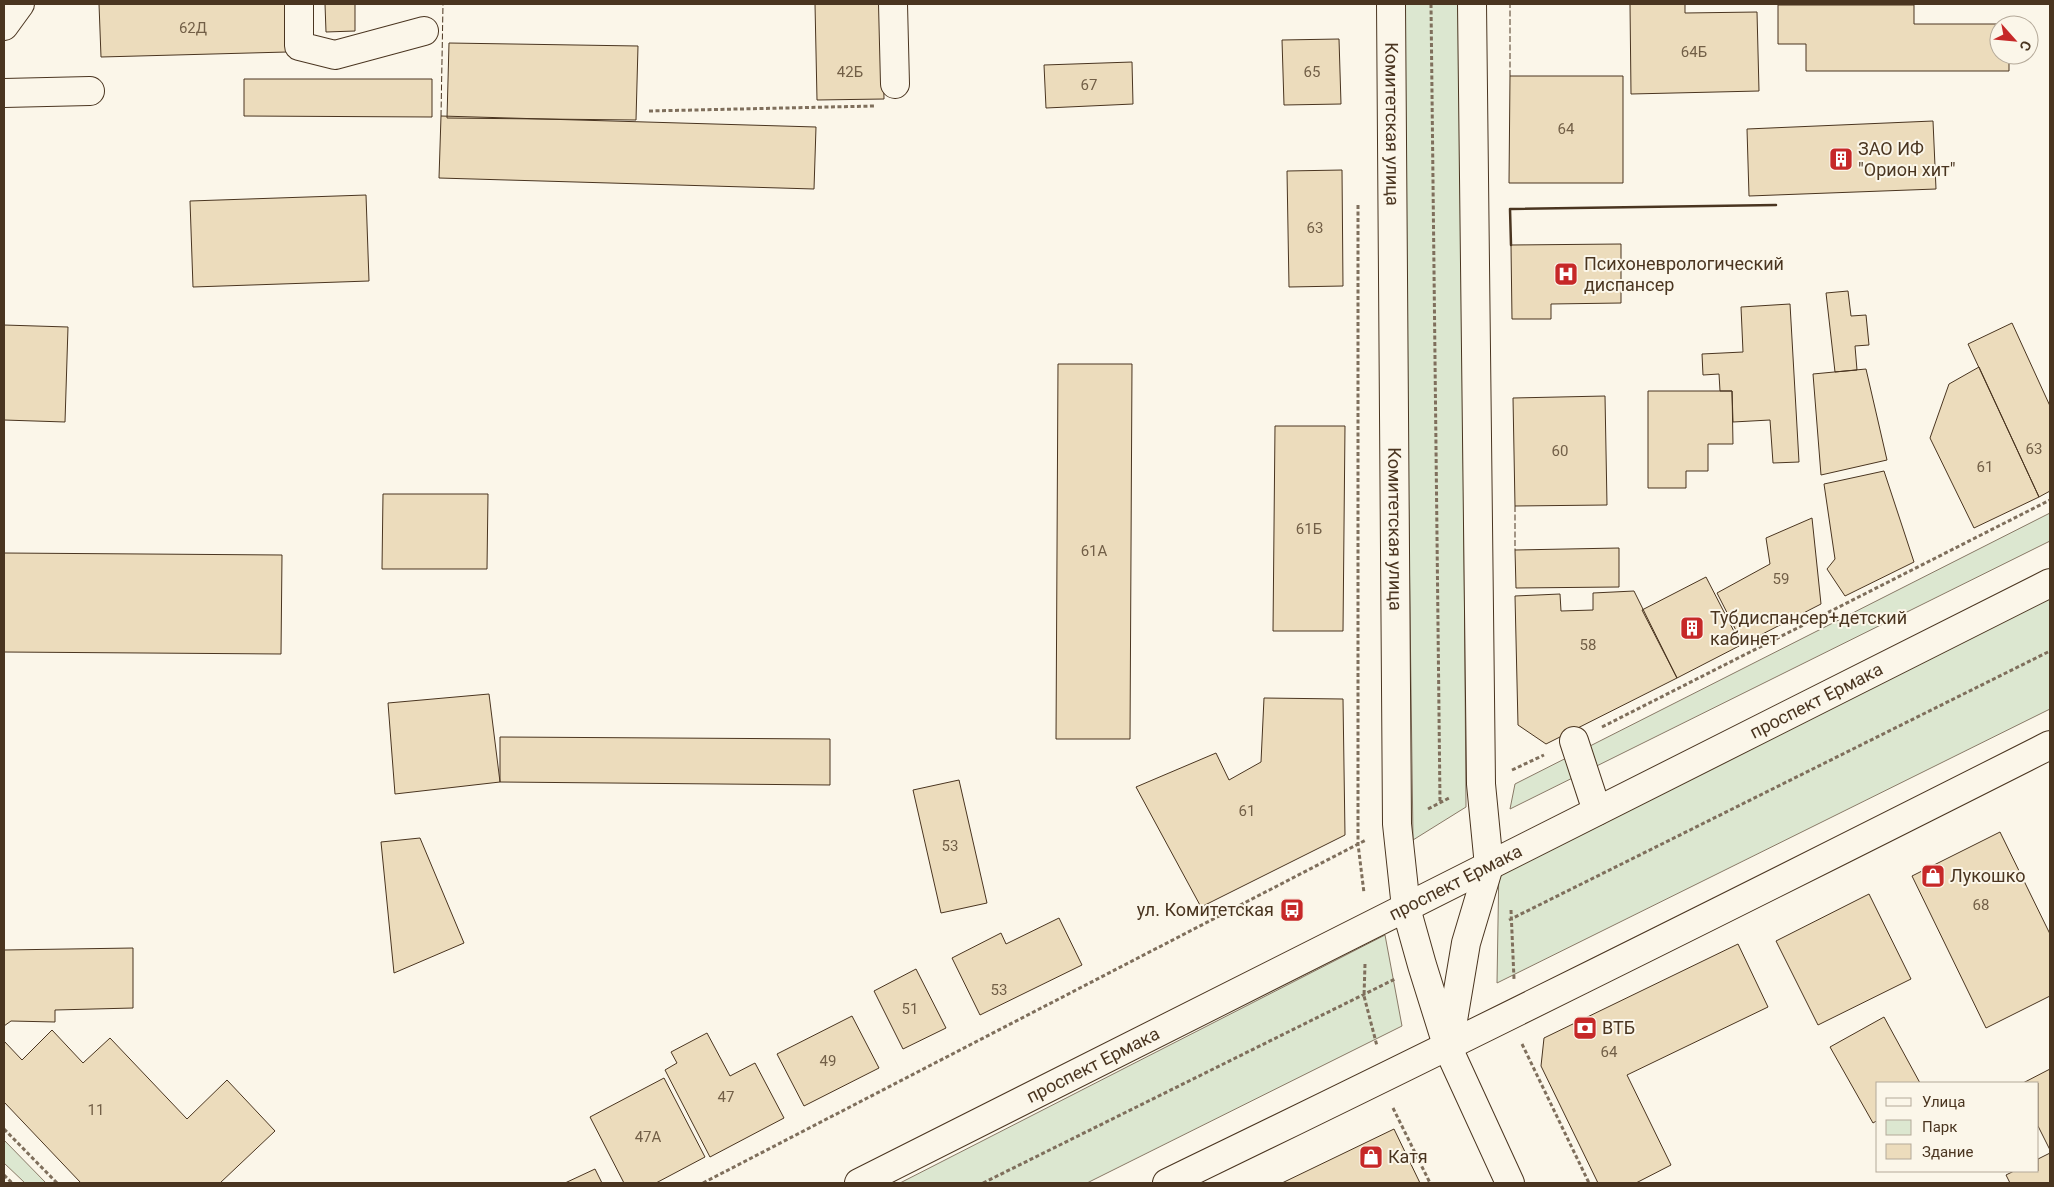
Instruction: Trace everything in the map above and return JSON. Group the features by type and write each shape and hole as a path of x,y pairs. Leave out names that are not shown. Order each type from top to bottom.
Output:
{"main road":[{"path":"4,26 20,4"},
{"path":"299,4 299,46 335,55 424,31"},
{"path":"893,4 895,84"},
{"name":"Комитетская улица","path":"1390,4 1398,824 1406,908 1448,1048 1510,1183"},
{"path":"1448,1048 1466,942 1489,866 1481,784 1472,4"},
{"path":"4,93 90,92"},
{"name":"проспект Ермака","path":"859,1183 2050,583"},
{"path":"1574,741 1597,811"},
{"path":"1167,1183 1448,1048 1564,987 2049,748"}],"path":[{"path":"1431,4 1440,802"},
{"path":"649,111 895,106 895,84"},
{"path":"703,1183 1440,802 1574,741 2050,500"},
{"path":"1466,942 2050,652"},
{"path":"983,1183 1422,965"},
{"path":"1392,1105 1430,1183"},
{"path":"4,1129 57,1183"},
{"path":"4,1175 12,1183"}],"green space":[{"path":"1402,4 1460,4 1466,807 1413,840"},
{"path":"2050,513 2050,541 1510,809 1515,784"},
{"path":"2050,586 2050,709 1497,983 1499,862"},
{"path":"1385,935 1402,1026 1087,1183 900,1183"},
{"path":"4,1140 46,1183 25,1183 4,1163"}],"building":[{"path":"99,4 286,4 287,52 101,57"},
{"path":"325,4 355,4 355,31 326,32"},
{"path":"815,4 882,4 884,99 817,100"},
{"path":"1630,4 1685,4 1685,13 1757,12 1759,91 1631,94"},
{"path":"1778,5 1914,5 1914,24 1989,24 1989,65 2009,65 2009,71 1806,71 1806,44 1778,44"},
{"path":"1339,39 1341,104 1284,105 1282,40"},
{"path":"449,43 638,46 636,120 447,118"},
{"path":"1132,62 1133,104 1046,108 1044,65"},
{"path":"1510,76 1623,76 1623,183 1509,183"},
{"path":"244,79 432,79 432,117 244,116"},
{"path":"441,116 816,127 814,189 439,178"},
{"name":"ЗАО ИФ \"Орион хит\"","path":"1933,121 1936,189 1749,196 1747,129"},
{"path":"1342,170 1343,286 1289,287 1287,171"},
{"path":"366,195 369,281 193,287 190,201"},
{"name":"Психоневрологический диспансер","path":"1621,244 1621,303 1551,304 1551,319 1512,319 1511,245"},
{"path":"1848,291 1851,316 1866,315 1869,345 1855,346 1857,370 1835,372 1826,293"},
{"path":"1790,304 1799,462 1773,463 1770,420 1733,422 1732,391 1720,391 1719,374 1703,375 1702,354 1743,352 1741,307"},
{"path":"2012,323 2050,406 2050,491 2039,497 1968,344"},
{"path":"4,325 68,327 65,422 4,420"},
{"path":"1058,364 1132,364 1130,739 1056,739"},
{"path":"1979,367 2039,497 1974,528 1930,438 1949,384"},
{"path":"1866,369 1887,460 1821,475 1813,374"},
{"path":"1648,391 1732,391 1733,444 1708,444 1708,471 1686,471 1686,488 1648,488"},
{"path":"1605,396 1607,505 1515,506 1513,398"},
{"path":"1275,426 1345,426 1343,631 1273,631"},
{"path":"1884,471 1914,562 1845,596 1827,569 1835,559 1824,484"},
{"path":"383,494 488,494 487,569 382,569"},
{"path":"1812,518 1821,604 1743,644 1717,593 1770,564 1766,538"},
{"path":"1619,548 1619,587 1516,588 1515,550"},
{"path":"4,553 282,555 281,654 4,652"},
{"name":"Тубдиспансер+детский кабинет","path":"1706,577 1741,645 1677,678 1642,610"},
{"path":"1634,591 1677,678 1546,744 1518,725 1515,596 1560,594 1561,611 1593,610 1593,593"},
{"path":"489,694 500,782 395,794 388,703"},
{"path":"1264,698 1343,699 1345,835 1201,907 1136,787 1216,753 1229,780 1261,762"},
{"path":"500,737 830,739 830,785 500,782"},
{"path":"959,780 987,903 941,913 913,790"},
{"path":"2000,832 2050,934 2050,996 1986,1028 1912,876"},
{"path":"420,838 464,943 394,973 381,842"},
{"path":"1869,894 1911,979 1818,1025 1776,941"},
{"path":"1059,918 1082,965 980,1015 952,958 1001,933 1006,944"},
{"path":"1738,944 1768,1007 1627,1075 1671,1165 1636,1183 1598,1183 1541,1066 1544,1038"},
{"path":"133,948 133,1008 55,1010 55,1022 11,1021 4,1026 4,950"},
{"path":"916,969 946,1028 903,1049 874,991"},
{"path":"852,1016 879,1068 804,1106 777,1054"},
{"path":"1884,1017 1919,1082 1876,1082 1876,1121 1873,1123 1830,1047"},
{"path":"52,1030 83,1063 110,1038 187,1119 227,1080 275,1131 220,1183 81,1183 4,1102 4,1041 22,1060"},
{"path":"707,1033 730,1076 755,1063 784,1118 710,1157 665,1070 677,1063 671,1052"},
{"path":"2050,1069 2050,1150 2039,1128 2039,1082 2025,1082"},
{"path":"664,1078 705,1157 656,1183 624,1183 590,1117"},
{"path":"1394,1129 1420,1183 1282,1183"},
{"path":"2050,1153 2050,1183 2010,1183 2006,1175 2012,1172 2039,1172 2039,1158"},
{"path":"595,1169 602,1183 565,1183"}],"fence":[{"path":"441,116 443,4"},
{"path":"1510,4 1510,76"},
{"path":"1515,506 1515,550"}],"wall":[{"path":"1511,245 1510,209 1776,205"}],"place":[{"name":"ЗАО ИФ \"Орион хит\"","path":"1841,159"},
{"name":"Психоневрологический диспансер","path":"1566,274"},
{"name":"Тубдиспансер+детский кабинет","path":"1692,628"},
{"name":"Лукошко","path":"1933,876"},
{"name":"ул. Комитетская","path":"1292,910"},
{"name":"ВТБ","path":"1585,1028"},
{"name":"Катя","path":"1371,1157"}]}
